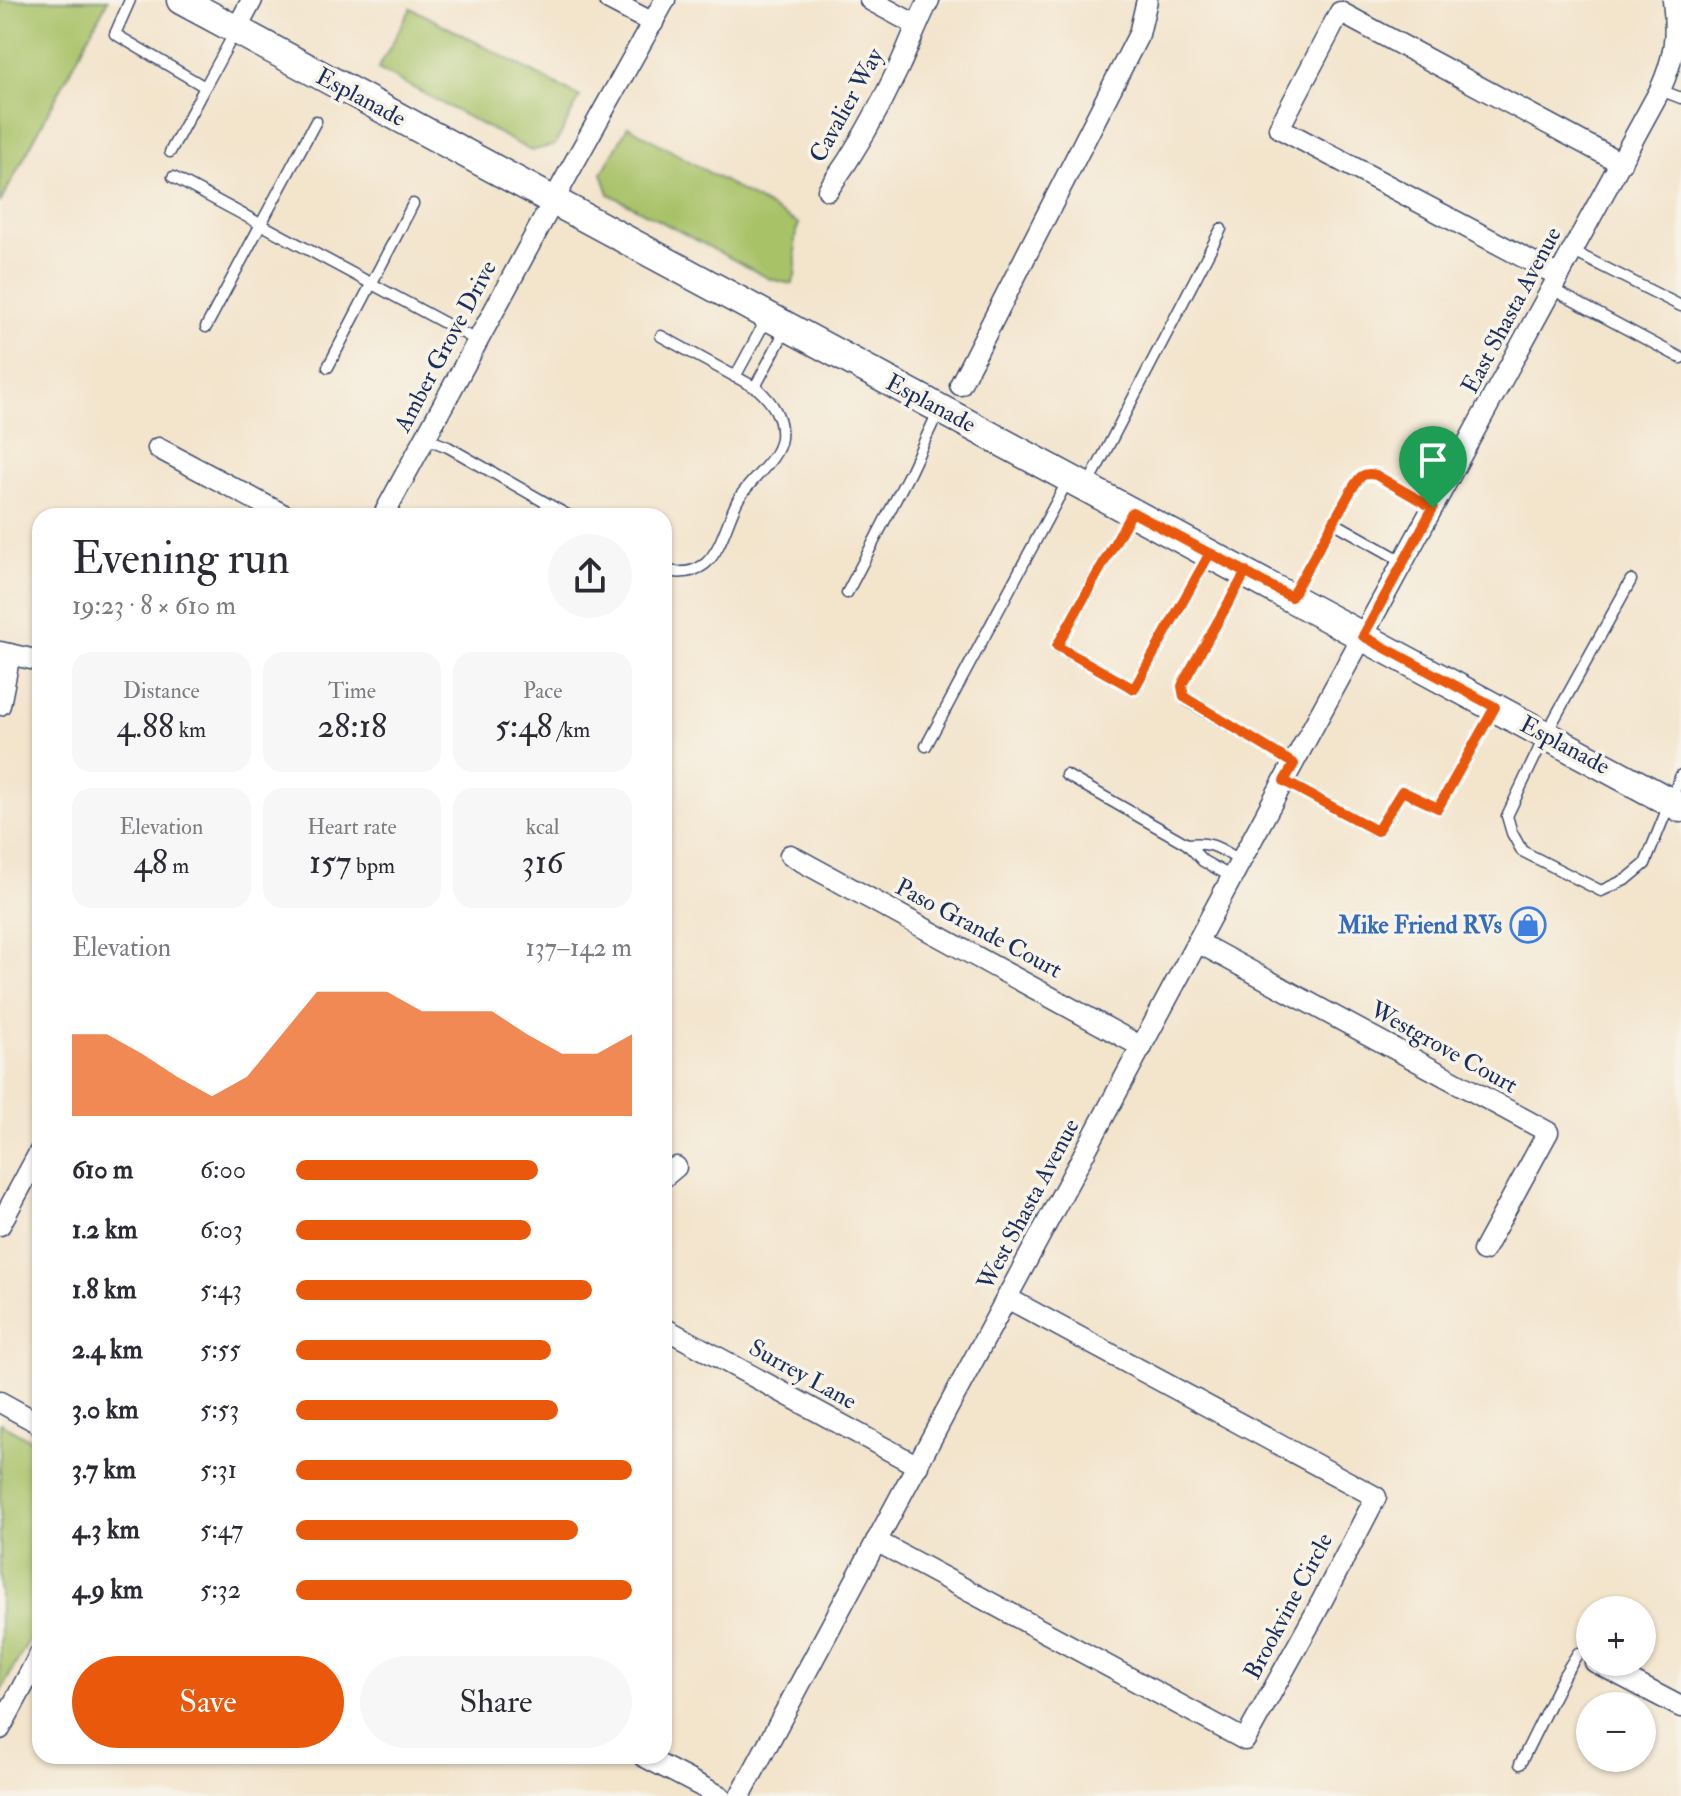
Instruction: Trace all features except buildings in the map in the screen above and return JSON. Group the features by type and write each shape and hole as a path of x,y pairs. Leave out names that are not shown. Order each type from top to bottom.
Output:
{"main road":[{"name":"Esplanade","path":"181,0 1676,805"}],"street":[{"path":"236,30 252,0"},
{"path":"609,0 653,23"},
{"name":"Amber Grove Drive","path":"387,508 665,0"},
{"path":"870,0 916,25"},
{"name":"Cavalier Way","path":"828,190 854,154 929,0"},
{"path":"960,385 1139,34 1147,0"},
{"name":"East Shasta Avenue","path":"1363,636 1660,90 1675,42 1673,0"},
{"path":"1556,282 1279,128 1340,12 1621,163"},
{"path":"158,448 271,508"},
{"name":"West Shasta Avenue","path":"740,1796 1363,636"},
{"path":"0,705 5,653 32,659"},
{"name":"Paso Grande Court","path":"790,855 1142,1047"},
{"name":"Westgrove Court","path":"1197,942 1548,1132 1483,1251"},
{"path":"0,1225 32,1166"},
{"name":"Brookvine Circle","path":"876,1541 1245,1740 1314,1616 1376,1497 1007,1298"},
{"name":"Surrey Lane","path":"672,1332 918,1466"},
{"path":"0,1402 32,1420"},
{"path":"0,1729 32,1669"},
{"path":"1622,1676 1681,1707"},
{"path":"658,1764 720,1796"}],"lane":[{"path":"130,0 115,34 205,87"},
{"path":"170,152 236,30"},
{"path":"1660,90 1681,98"},
{"path":"206,327 316,121"},
{"path":"173,177 478,341"},
{"path":"328,367 413,204"},
{"path":"926,746 1221,229"},
{"path":"1572,251 1681,306"},
{"path":"1556,282 1681,358"},
{"path":"735,377 778,321"},
{"path":"755,387 778,321"},
{"path":"661,336 755,387 770,400 779,416 781,434 775,454 750,481 738,500 713,555 703,566 687,572 672,573"},
{"path":"847,593 940,408"},
{"path":"425,438 448,447 555,508"},
{"path":"1291,597 1362,474 1376,475 1433,508"},
{"path":"1132,512 1057,646 1134,689 1210,553"},
{"path":"1333,522 1404,562"},
{"path":"1246,572 1184,681 1184,697 1377,831 1402,791 1438,808 1495,707"},
{"path":"1631,580 1546,734 1507,816 1522,851 1601,891 1627,879 1645,864 1676,805 1681,775"},
{"path":"1066,775 1187,844 1203,861 1237,869"},
{"path":"1187,844 1203,842 1212,845 1237,869"},
{"path":"1520,1764 1564,1675 1576,1666"}],"green space":[{"path":"0,0 108,0 0,203"},
{"path":"411,8 580,97 555,145 531,151 378,69"},
{"path":"628,126 799,224 792,284 770,279 609,194 602,173"},
{"path":"0,1423 32,1441 32,1634 0,1693"}],"place":[{"name":"Mike Friend RVs","path":"1528,925"}],"route":[{"path":"1433,508 1363,636 1495,707 1438,808 1402,791 1377,831 1284,781 1294,764 1184,697 1184,681 1246,572 1210,553 1134,689 1057,646 1132,512 1246,572 1291,597 1362,474 1376,475 1433,508"}]}
